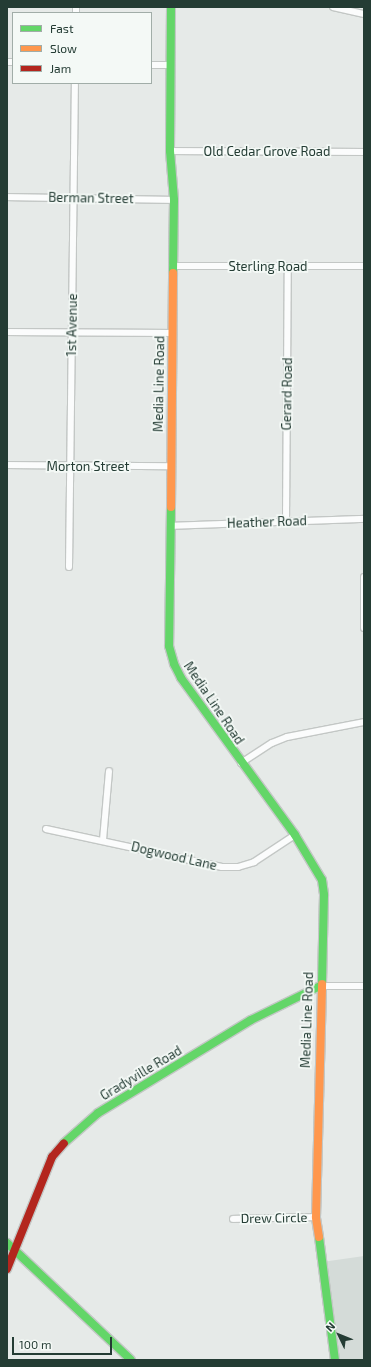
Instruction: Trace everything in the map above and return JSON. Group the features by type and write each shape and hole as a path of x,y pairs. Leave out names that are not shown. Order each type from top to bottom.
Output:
{"main road":[{"name":"Media Line Road","path":"171,7 170,151 174,200 170,466 170,656 181,678 241,763 295,835 322,880 324,895 320,986 316,1217 334,1360"},
{"name":"Gradyville Road","path":"7,1269 52,1157 72,1133 98,1113 251,1020 320,986"},
{"path":"7,1243 71,1301 132,1360"}],"street":[{"path":"333,7 364,14"},
{"path":"152,65 171,66"},
{"name":"1st Avenue","path":"68,567 75,84"},
{"name":"Old Cedar Grove Road","path":"170,151 364,152"},
{"name":"Berman Street","path":"7,197 174,200"},
{"name":"Sterling Road","path":"172,266 364,266"},
{"name":"Gerard Road","path":"286,521 288,266"},
{"path":"7,332 72,331 172,333"},
{"name":"Morton Street","path":"7,465 70,467 170,466"},
{"name":"Heather Road","path":"170,526 364,519"},
{"path":"364,577 364,628"},
{"path":"241,763 272,743 287,737 364,722"},
{"path":"102,840 109,771"},
{"name":"Dogwood Lane","path":"46,829 222,867 238,867 254,862 295,835"},
{"name":"Gradyville Road","path":"320,986 364,986"},
{"name":"Drew Circle","path":"233,1219 316,1217"}],"shaded area":[{"path":"364,1256 364,1360 335,1360 322,1262"}],"traffic: fast":[{"path":"171,7 170,151 174,200 173,273"},
{"path":"171,507 169,646 174,664 181,678 295,835 322,880 324,895 322,984"},
{"path":"64,1143 98,1113 251,1020 320,986"},
{"path":"319,1237 335,1360"},
{"path":"7,1243 131,1360"}],"traffic: slow":[{"path":"171,507 173,273"},
{"path":"319,1237 316,1217 322,984"}],"traffic: jam":[{"path":"7,1269 52,1157 64,1143"}]}
